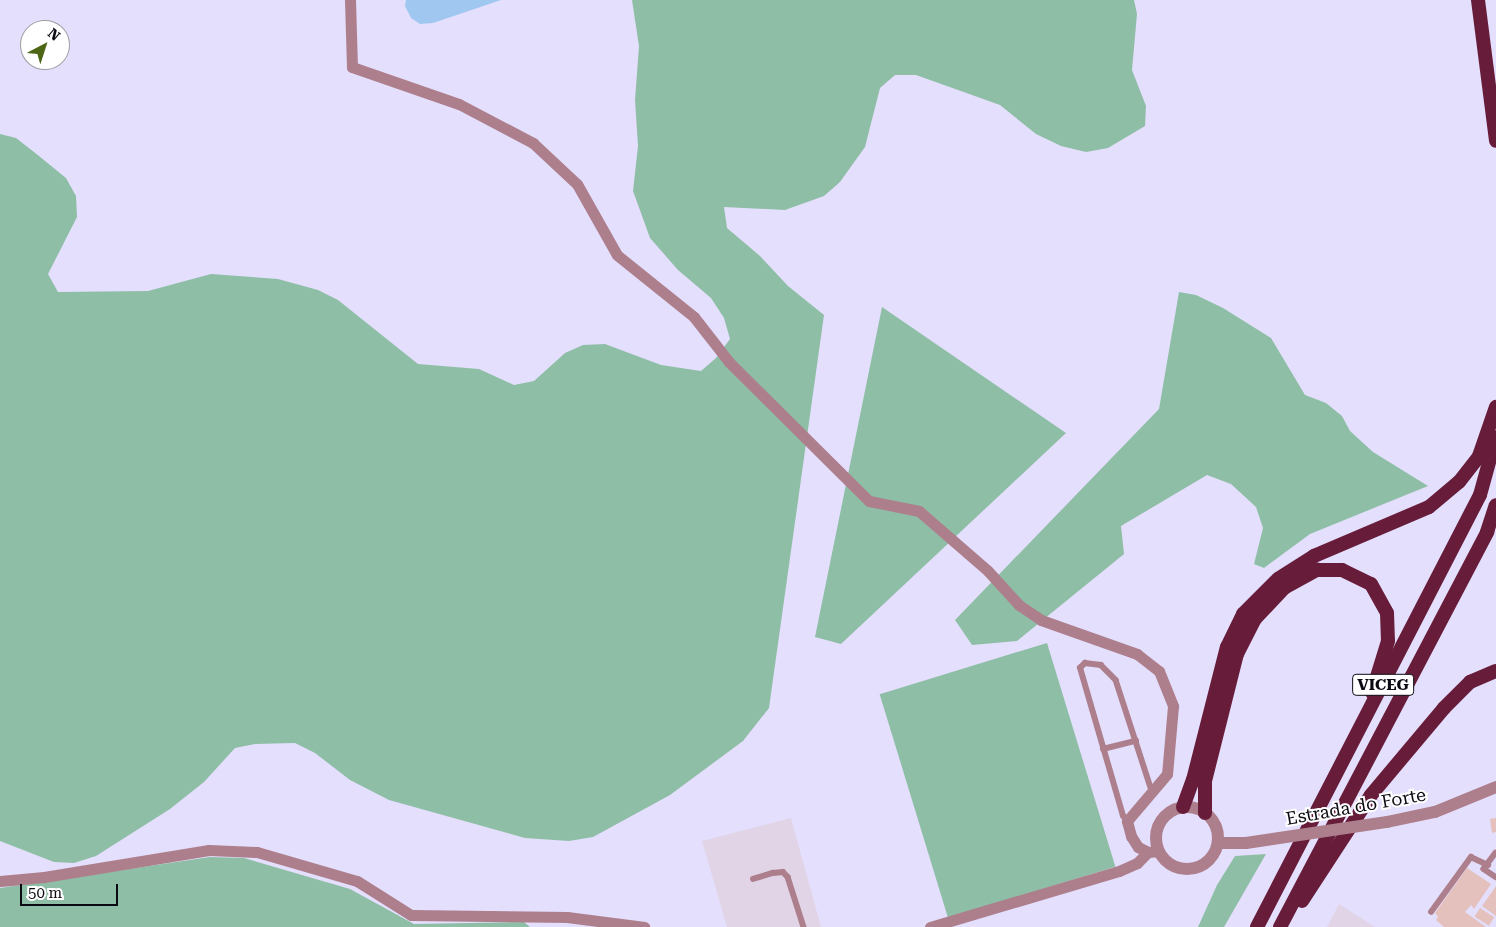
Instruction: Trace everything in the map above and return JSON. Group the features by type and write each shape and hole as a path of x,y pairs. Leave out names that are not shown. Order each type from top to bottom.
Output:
{"highway":[{"path":"1478,0 1496,141"},
{"path":"1183,808 1193,780 1227,647 1243,614 1278,578 1307,561 1429,507 1459,482 1479,456 1496,407"},
{"name":"VICEG","path":"1257,927 1480,495 1496,437"},
{"name":"VICEG","path":"1280,927 1486,532 1496,505"},
{"path":"1205,813 1205,781 1237,654 1254,620 1284,588 1317,570 1342,570 1371,584 1387,613 1388,641 1363,724"},
{"path":"1286,927 1371,795 1470,682 1496,671"}],"street":[{"path":"350,0 352,67 459,104 533,143 577,184 617,255 694,317 729,362 869,501 918,511 988,572 1019,606 1041,620 1138,654 1159,671 1173,706 1167,774 1128,821 1131,836 1138,847 1153,852 1172,866 1192,869 1209,860 1218,843 1216,826 1205,813 1183,808 1166,816 1160,823 1153,852 1120,871 930,927"},
{"name":"Estrada do Forte","path":"1218,843 1246,843 1387,822 1450,807 1496,787"},
{"path":"0,881 44,877 209,850 257,852 357,881 411,916 567,916 644,927"}],"lane":[{"path":"1128,821 1123,816 1080,668 1085,663 1101,665 1113,675 1153,793"},
{"path":"1103,749 1136,740"},
{"path":"1496,853 1484,869 1496,877"},
{"path":"1430,912 1471,857 1488,865"},
{"path":"753,879 783,872 788,877 804,927"}],"shaded area":[{"path":"791,818 821,927 727,927 702,841"},
{"path":"1339,904 1375,927 1327,927"}],"green space":[{"path":"632,0 1134,0 1137,14 1132,70 1146,106 1145,126 1108,148 1086,152 1061,146 1036,134 1000,105 916,75 895,75 880,88 865,147 840,182 824,196 785,210 724,207 727,228 760,256 788,286 824,315 769,708 743,741 670,795 593,837 569,841 525,838 389,800 350,780 315,753 295,743 255,744 235,748 204,782 170,809 96,856 74,863 54,862 0,841 0,134 16,138 66,178 76,196 77,217 48,274 58,292 148,291 211,274 278,279 318,290 338,300 418,364 479,369 514,385 534,381 565,353 583,345 605,344 661,365 701,371 716,358 730,339 724,318 711,298 678,270 650,238 633,191 638,146 635,100 639,46"},
{"path":"1179,292 1196,295 1223,308 1271,338 1305,395 1326,403 1342,416 1350,431 1373,452 1428,486 1310,534 1264,568 1254,564 1263,528 1256,507 1231,484 1207,475 1121,526 1124,554 1017,641 972,645 955,620 1159,409"},
{"path":"882,307 1066,433 841,644 815,637"},
{"path":"1047,643 1115,867 948,918 880,694"},
{"path":"1266,854 1224,927 1198,927 1217,885 1235,856"},
{"path":"210,857 244,858 350,889 414,924 524,922 530,927 0,927 0,888"}],"water":[{"path":"406,0 501,0 433,23 420,24 411,18 405,6"}],"building":[{"path":"1496,818 1496,832 1492,833 1490,819"},
{"path":"1467,868 1491,884 1474,909 1471,905 1465,912 1486,927 1444,927 1436,920 1438,917 1435,913"},
{"path":"1496,886 1496,916 1482,906"},
{"path":"1480,908 1494,917 1489,926 1475,916"}]}
